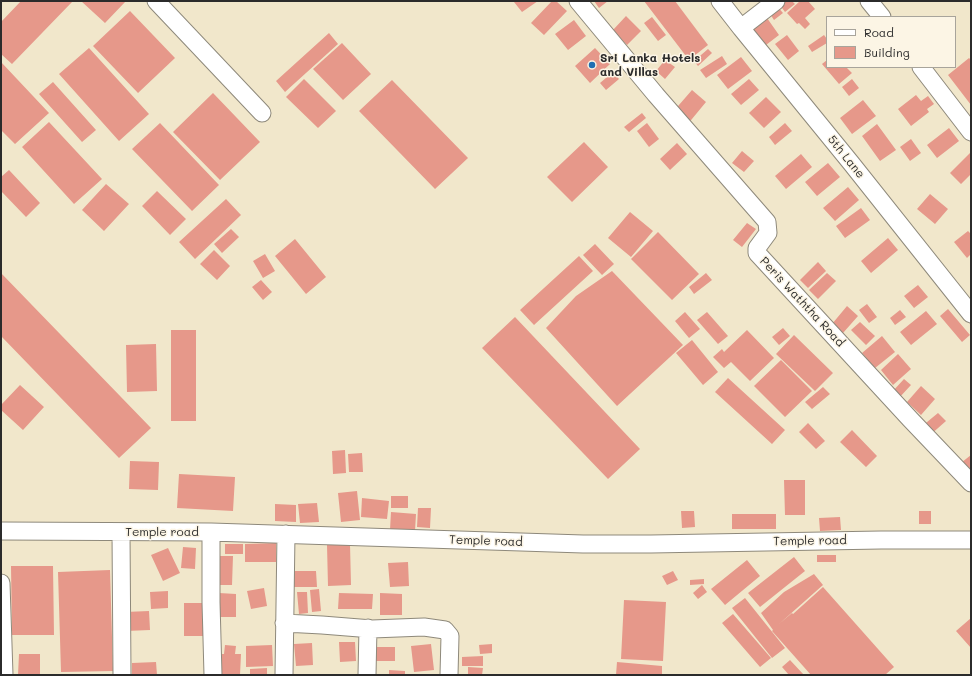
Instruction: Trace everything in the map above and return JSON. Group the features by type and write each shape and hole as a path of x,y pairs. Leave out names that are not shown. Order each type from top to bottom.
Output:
{"street":[{"path":"156,1 262,113"},
{"name":"Peris Waththa Road","path":"578,1 656,95 767,222 768,233 758,248 758,253 910,419 971,483"},
{"name":"5th Lane","path":"720,1 971,314"},
{"path":"741,28 776,1"},
{"path":"869,1 881,16"},
{"path":"921,68 971,132"},
{"name":"Temple road","path":"1,531 211,532 583,544 971,540"},
{"path":"121,532 122,675"},
{"path":"211,532 214,675"},
{"path":"284,675 286,534"},
{"path":"1,583 4,675"},
{"path":"284,623 368,628 424,627 445,630 450,636 449,675"},
{"path":"367,675 368,628"}],"building":[{"path":"21,1 72,2 12,64 1,54 1,22"},
{"path":"81,1 126,1 105,23"},
{"path":"538,1 522,12 514,2"},
{"path":"552,1 556,1 567,11 544,35 531,23"},
{"path":"594,1 608,1 599,8"},
{"path":"644,1 675,1 708,45 689,60"},
{"path":"785,1 792,1 795,4 785,12 780,5"},
{"path":"800,1 808,1 815,9 805,18 810,24 805,29 799,23 797,24 787,13"},
{"path":"776,5 783,13 774,20 768,11"},
{"path":"130,11 175,58 138,93 93,46"},
{"path":"626,16 641,31 627,45 613,30"},
{"path":"652,17 666,35 658,41 644,23"},
{"path":"767,18 779,35 766,45 753,29"},
{"path":"574,20 586,36 568,50 555,34"},
{"path":"329,33 338,44 285,92 276,81"},
{"path":"787,35 799,51 788,60 775,44"},
{"path":"824,35 826,38 826,44 812,52 808,46"},
{"path":"342,43 371,74 343,100 313,69"},
{"path":"89,48 149,114 119,141 59,74"},
{"path":"595,48 610,64 590,83 575,66"},
{"path":"708,49 712,53 698,66 694,61"},
{"path":"722,56 727,64 706,78 700,70"},
{"path":"741,57 752,71 728,89 717,75"},
{"path":"969,58 971,60 971,105 948,75"},
{"path":"665,60 675,67 665,79 656,71"},
{"path":"826,61 826,68 847,68 852,73 839,84 822,64"},
{"path":"1,62 49,113 15,144 1,130"},
{"path":"613,72 619,79 606,90 600,83"},
{"path":"304,79 336,111 318,128 286,97"},
{"path":"749,79 759,90 741,105 731,94"},
{"path":"852,79 859,88 849,96 842,87"},
{"path":"392,80 468,158 435,189 359,111"},
{"path":"53,82 96,130 82,142 39,94"},
{"path":"692,90 706,102 687,125 672,113"},
{"path":"213,93 260,142 220,180 173,132"},
{"path":"916,95 921,101 928,96 934,104 927,109 929,112 911,126 898,109"},
{"path":"766,97 781,112 764,128 749,113"},
{"path":"863,100 876,116 852,134 840,118"},
{"path":"642,113 646,118 629,132 624,127"},
{"path":"49,122 102,179 74,204 22,147"},
{"path":"160,123 219,185 192,211 132,149"},
{"path":"647,123 659,139 649,147 637,131"},
{"path":"785,123 792,131 775,145 769,137"},
{"path":"877,124 896,150 880,161 862,136"},
{"path":"949,128 959,141 937,158 927,145"},
{"path":"911,139 921,153 910,161 900,147"},
{"path":"584,142 608,167 572,202 547,177"},
{"path":"677,143 687,154 670,170 660,159"},
{"path":"742,151 754,161 744,172 732,163"},
{"path":"970,153 971,174 961,184 950,173"},
{"path":"801,154 812,167 786,189 775,176"},
{"path":"828,163 840,177 817,196 805,182"},
{"path":"9,170 40,203 26,217 1,191 1,177"},
{"path":"106,184 129,204 104,231 82,210"},
{"path":"848,187 859,200 835,221 823,208"},
{"path":"157,191 186,219 170,235 142,206"},
{"path":"930,194 948,209 935,224 917,209"},
{"path":"226,199 241,215 195,259 179,242"},
{"path":"861,208 870,220 845,238 836,226"},
{"path":"630,212 653,231 631,257 608,238"},
{"path":"747,223 756,229 742,247 733,240"},
{"path":"231,229 239,237 222,253 214,244"},
{"path":"968,231 971,234 971,254 967,258 954,242"},
{"path":"658,232 699,274 672,300 631,259"},
{"path":"888,238 898,250 871,273 861,261"},
{"path":"295,239 326,277 306,294 275,256"},
{"path":"595,244 614,264 602,275 583,255"},
{"path":"214,250 230,266 217,280 200,264"},
{"path":"265,254 275,271 263,278 253,261"},
{"path":"579,256 593,271 534,325 520,310"},
{"path":"818,262 826,271 808,288 800,280"},
{"path":"612,271 683,345 617,406 546,328 576,296"},
{"path":"1,273 151,428 119,458 1,336"},
{"path":"706,273 712,280 694,294 689,287"},
{"path":"827,273 836,281 818,299 809,290"},
{"path":"261,280 272,292 263,300 252,287"},
{"path":"918,285 928,297 914,308 904,296"},
{"path":"867,304 877,317 869,323 859,310"},
{"path":"847,306 858,316 843,333 832,324"},
{"path":"948,309 970,335 962,342 940,316"},
{"path":"900,310 906,317 895,325 890,318"},
{"path":"926,311 937,324 911,345 900,332"},
{"path":"685,312 700,329 689,338 675,321"},
{"path":"707,312 728,336 718,344 697,320"},
{"path":"515,317 640,449 608,479 482,348"},
{"path":"860,322 875,336 866,345 851,330"},
{"path":"783,328 790,336 779,345 772,337"},
{"path":"171,330 196,330 196,421 171,421"},
{"path":"747,330 774,358 750,381 731,362 724,368 713,357 722,349 724,352"},
{"path":"794,335 833,373 815,391 776,354"},
{"path":"882,336 895,352 875,368 862,353"},
{"path":"692,340 718,372 703,385 676,353"},
{"path":"156,344 157,391 127,392 126,345"},
{"path":"898,354 911,369 893,385 881,370"},
{"path":"781,360 812,391 785,417 754,386"},
{"path":"728,378 785,430 772,444 715,392"},
{"path":"904,379 911,385 899,398 892,392"},
{"path":"20,385 44,407 23,430 1,410 1,405"},
{"path":"921,386 935,399 921,415 907,402"},
{"path":"823,387 830,394 812,409 805,402"},
{"path":"938,413 946,421 929,436 921,427"},
{"path":"808,423 825,441 816,449 799,432"},
{"path":"852,430 877,456 866,467 840,442"},
{"path":"345,450 346,473 333,474 332,451"},
{"path":"362,453 363,472 349,472 348,454"},
{"path":"971,455 971,469 965,474 957,466"},
{"path":"130,461 159,462 158,490 129,489"},
{"path":"179,474 235,477 233,511 177,508"},
{"path":"784,480 805,480 805,515 785,515"},
{"path":"357,491 360,520 341,522 338,493"},
{"path":"391,496 408,496 408,508 391,508"},
{"path":"362,498 389,501 387,519 361,517"},
{"path":"317,503 319,522 300,523 298,504"},
{"path":"275,504 296,505 296,522 275,521"},
{"path":"418,508 431,508 430,528 417,527"},
{"path":"681,511 694,511 695,527 682,528"},
{"path":"919,511 931,511 931,524 919,524"},
{"path":"391,512 416,514 415,531 390,530"},
{"path":"732,514 776,514 776,529 732,529"},
{"path":"840,517 841,530 820,531 819,518"},
{"path":"276,543 276,562 245,562 245,544"},
{"path":"225,544 243,544 243,554 225,554"},
{"path":"350,544 351,585 328,586 327,545"},
{"path":"183,547 196,548 195,569 181,568"},
{"path":"168,548 180,573 163,581 151,555"},
{"path":"817,555 836,555 836,562 817,562"},
{"path":"216,556 233,556 232,585 215,585"},
{"path":"794,557 805,571 760,607 748,593"},
{"path":"747,560 760,576 725,605 711,589"},
{"path":"408,562 409,586 390,587 388,563"},
{"path":"11,566 53,566 54,635 12,635"},
{"path":"110,570 113,671 61,672 58,572"},
{"path":"292,571 316,571 317,587 293,587"},
{"path":"673,571 678,580 667,585 662,576"},
{"path":"814,574 823,585 779,624 792,613 793,614 823,587 894,667 885,675 811,675 772,631 773,630 761,613 784,592"},
{"path":"704,579 704,584 690,585 690,580"},
{"path":"702,585 707,592 698,599 693,593"},
{"path":"264,588 267,606 251,609 247,591"},
{"path":"319,589 321,611 312,612 310,590"},
{"path":"168,591 168,608 151,609 150,592"},
{"path":"297,592 307,592 308,613 299,614"},
{"path":"219,593 236,594 236,617 218,617"},
{"path":"339,593 373,594 372,609 338,609"},
{"path":"380,593 402,594 402,615 380,615"},
{"path":"745,598 785,648 772,658 732,608"},
{"path":"624,600 666,602 663,661 621,659"},
{"path":"184,603 204,603 204,636 184,636"},
{"path":"149,611 150,630 126,631 125,612"},
{"path":"733,614 771,658 760,667 722,623"},
{"path":"971,618 971,648 956,631"},
{"path":"339,642 355,642 356,661 340,662"},
{"path":"312,643 313,665 296,666 294,644"},
{"path":"431,644 434,670 414,672 411,646"},
{"path":"492,644 492,653 480,654 479,645"},
{"path":"225,645 236,646 235,654 241,654 240,675 221,675 222,654 224,654"},
{"path":"272,645 273,666 246,667 246,646"},
{"path":"372,647 395,647 395,661 372,661"},
{"path":"19,654 40,654 40,675 18,675"},
{"path":"483,656 483,666 462,666 462,657"},
{"path":"790,660 804,675 789,675 782,667"},
{"path":"156,662 157,675 132,675 132,663"},
{"path":"617,662 662,666 662,675 616,675"},
{"path":"468,667 483,668 482,675 468,675"},
{"path":"267,668 267,675 250,675 250,669"},
{"path":"389,670 405,671 405,675 389,675"}],"place":[{"name":"Sri Lanka Hotels and Villas","path":"592,65"}]}
